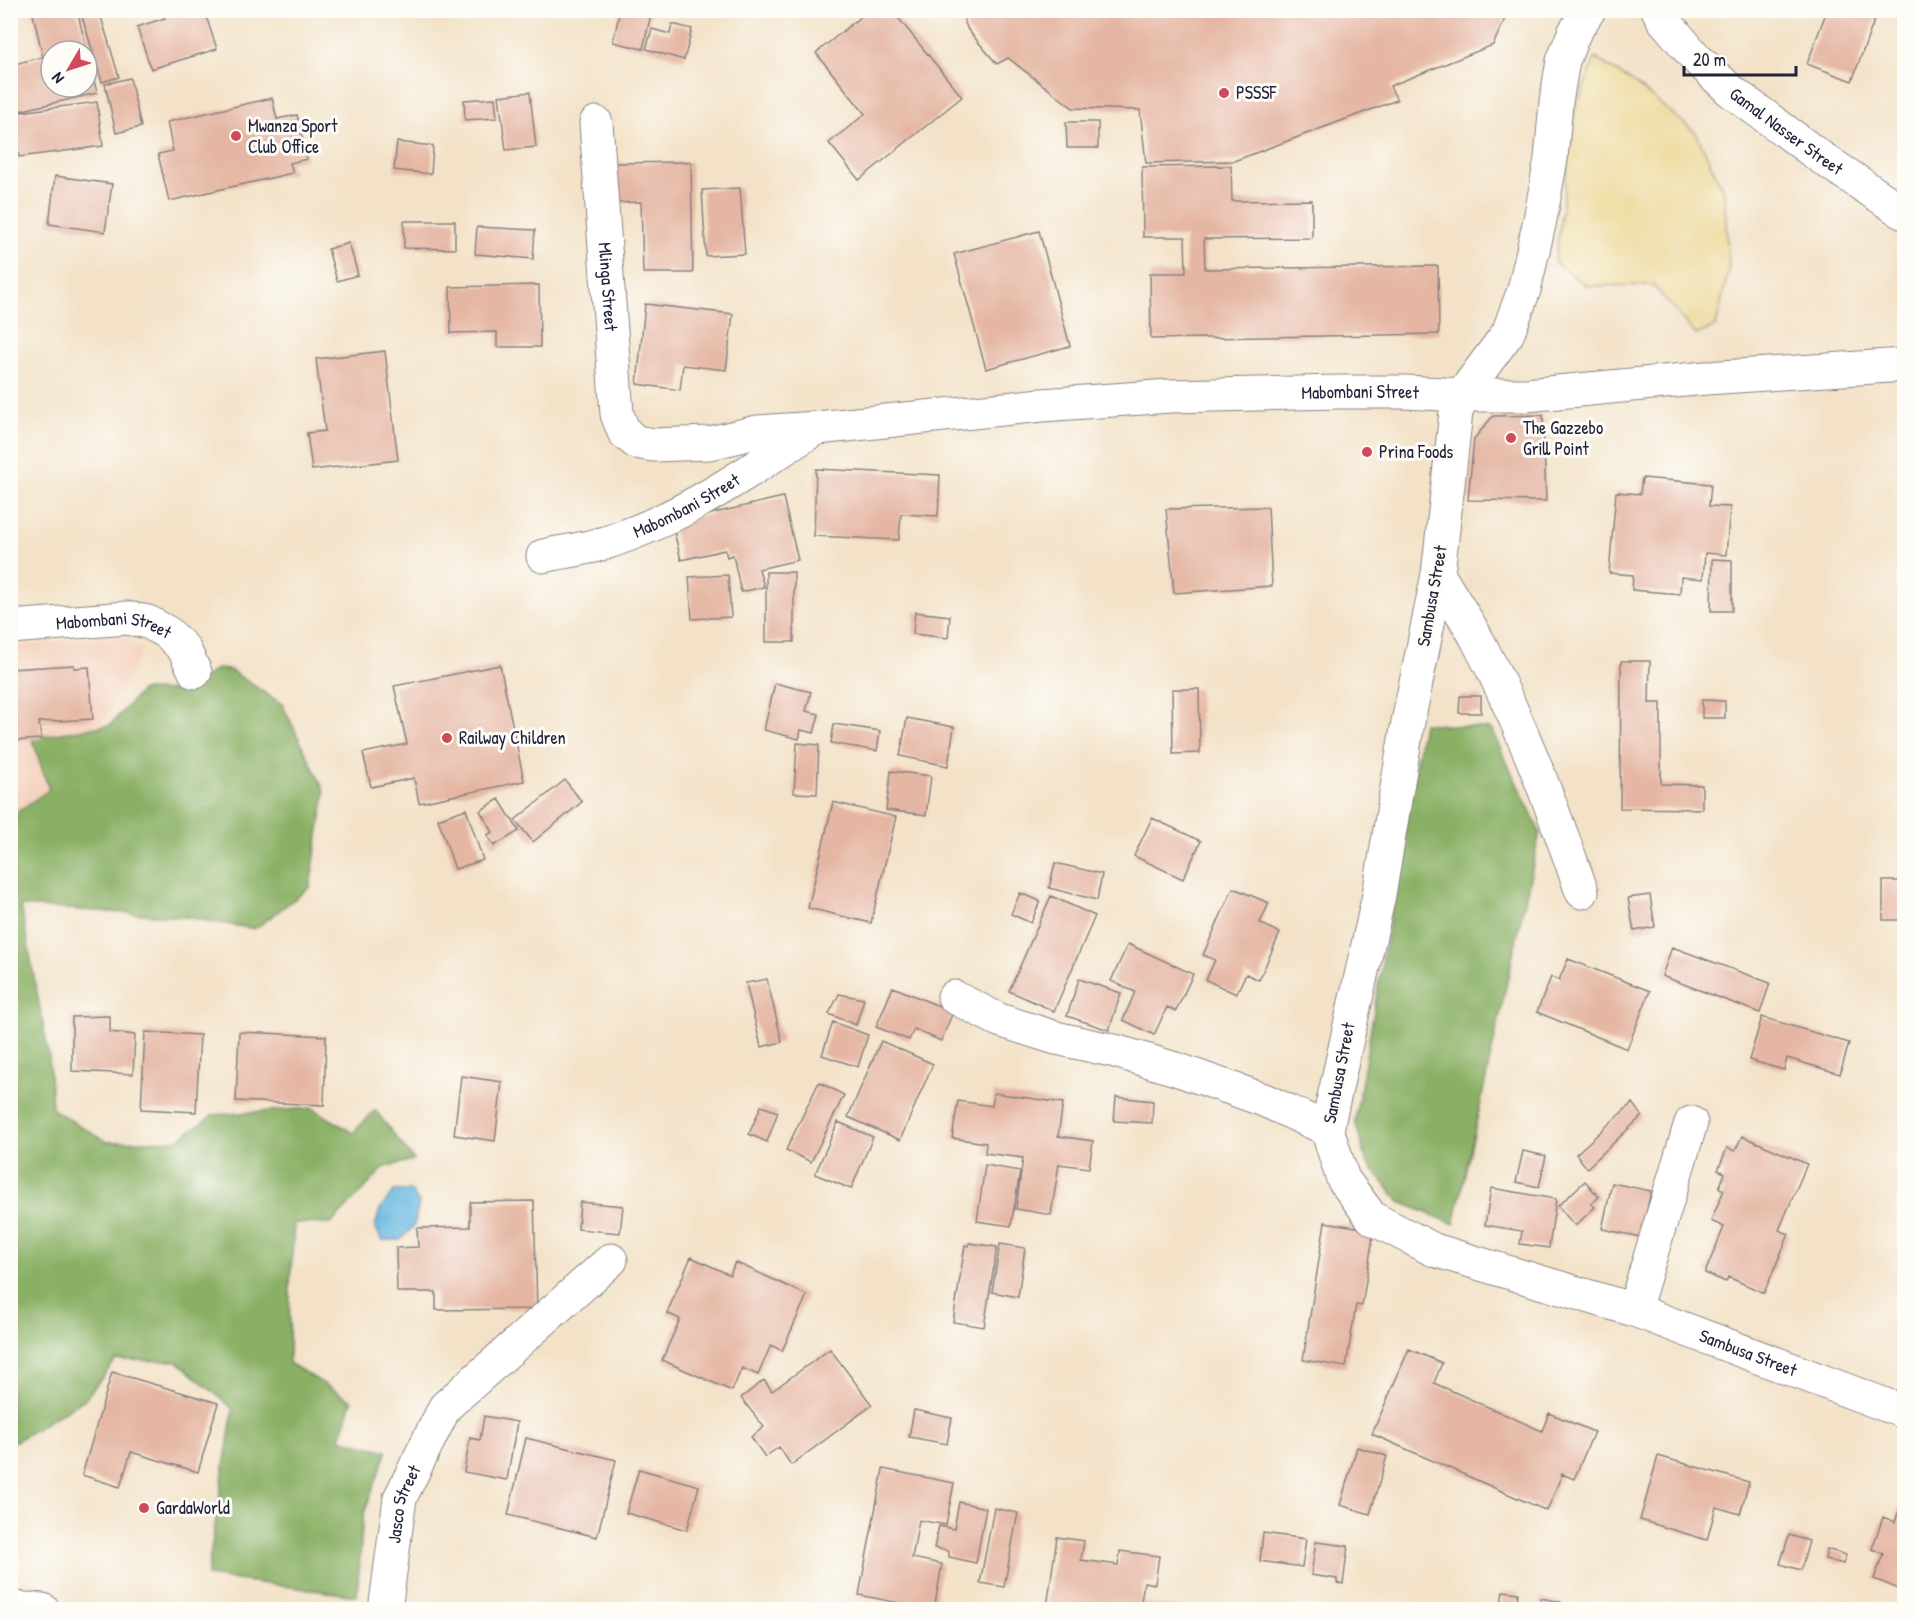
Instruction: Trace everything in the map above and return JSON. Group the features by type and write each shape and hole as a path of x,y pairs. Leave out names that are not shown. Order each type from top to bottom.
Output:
{"street":[{"path":"1462,395 1508,333 1524,290 1549,169 1563,61 1574,33 1589,10"},
{"name":"Gamal Nasser Street","path":"1658,10 1696,58 1731,91 1819,156 1905,213"},
{"name":"Mlinga Street","path":"596,123 617,414 624,432 636,442"},
{"name":"Mabombani Street","path":"636,442 653,445 710,443 757,432 1042,405 1170,396 1339,392 1526,395 1706,378 1905,365"},
{"name":"Sambusa Street","path":"1462,395 1453,430 1438,574 1408,722 1379,895 1327,1129 1343,1179 1372,1218 1434,1250 1634,1310 1905,1412"},
{"name":"Mabombani Street","path":"543,556 609,542 646,528 733,481 817,428"},
{"path":"710,443 733,481"},
{"path":"1438,574 1478,640 1504,694 1543,783 1582,892"},
{"name":"Mabombani Street","path":"10,627 127,618 148,622 168,633 184,649 195,672"},
{"path":"954,997 999,1020 1056,1038 1115,1051 1179,1070 1264,1100 1327,1129"},
{"path":"1634,1310 1691,1123"},
{"name":"Jasco Street","path":"385,1610 400,1498 446,1407 611,1260"},
{"path":"10,1608 43,1610"}],"shaded area":[{"path":"126,636 142,651 71,778 11,835 11,646"}],"green space":[{"path":"216,669 230,670 282,704 325,792 310,887 255,929 184,917 21,906 49,1057 52,1109 107,1142 177,1140 213,1115 313,1108 353,1133 375,1110 414,1160 385,1167 331,1224 294,1223 289,1363 352,1401 340,1439 387,1451 363,1516 357,1596 207,1576 233,1409 177,1361 116,1360 85,1399 16,1441 11,1441 10,827 15,813 49,790 32,738 110,725 142,690 188,691"},
{"path":"1423,723 1491,729 1540,832 1454,1224 1400,1202 1367,1163 1355,1121"}],"sand":[{"path":"1595,58 1633,82 1696,133 1724,192 1729,267 1716,326 1696,335 1653,285 1588,286 1555,263 1575,110"}],"water":[{"path":"394,1191 411,1191 419,1203 414,1226 400,1240 382,1240 375,1227 380,1209"}],"building":[{"path":"32,10 77,10 84,39 39,40"},
{"path":"80,10 99,10 119,77 102,82 99,72 99,39 89,39"},
{"path":"163,10 204,10 217,49 151,69 137,27 165,18"},
{"path":"620,10 652,10 643,49 613,42"},
{"path":"869,10 892,10 962,97 859,180 829,143 865,114 816,53"},
{"name":"PSSSF","path":"960,10 1094,10 1122,13 1136,10 1509,10 1493,45 1390,86 1397,100 1234,161 1146,163 1140,110 1073,108 1008,58 997,64 968,30"},
{"path":"1827,10 1878,10 1852,81 1807,64"},
{"path":"672,24 692,29 684,60 646,49 652,29 670,34"},
{"path":"39,58 39,99 71,99 10,113 10,65"},
{"path":"130,78 141,127 116,133 105,84"},
{"path":"530,92 536,147 506,150 499,96"},
{"name":"Mwanza Sport Club Office","path":"272,98 277,119 297,115 307,159 290,163 293,173 169,201 158,154 173,151 167,122"},
{"path":"495,98 497,118 465,120 464,100"},
{"path":"97,102 103,146 19,157 13,113"},
{"path":"1066,122 1098,122 1098,148 1067,148"},
{"path":"397,142 433,146 431,174 394,170"},
{"path":"691,162 693,273 643,273 641,202 614,203 613,163"},
{"path":"1231,166 1232,201 1312,200 1312,238 1204,239 1205,269 1438,266 1439,334 1151,339 1150,273 1186,273 1185,237 1143,237 1142,167"},
{"path":"55,176 112,184 105,232 49,224"},
{"path":"740,188 745,254 706,256 702,190"},
{"path":"404,221 455,221 455,249 404,248"},
{"path":"477,227 535,230 533,259 475,254"},
{"path":"1039,231 1070,346 986,369 954,254"},
{"path":"349,243 358,275 337,281 328,249"},
{"path":"539,285 540,347 497,347 497,332 451,333 450,287"},
{"path":"645,304 733,314 726,370 683,365 680,390 637,384"},
{"path":"385,351 398,460 312,470 307,433 325,431 316,359"},
{"path":"1543,415 1546,501 1468,500 1474,439 1493,416"},
{"path":"816,469 940,475 938,516 901,514 899,540 814,536"},
{"path":"1642,478 1711,484 1709,506 1730,507 1726,555 1705,553 1703,579 1681,577 1680,594 1632,590 1633,575 1609,573 1616,492 1640,494"},
{"path":"783,497 798,560 759,569 764,587 741,592 733,555 727,557 725,550 681,560 672,523"},
{"path":"1268,507 1272,586 1174,593 1166,509"},
{"path":"1712,559 1732,560 1732,611 1711,611"},
{"path":"766,572 794,572 794,642 766,642"},
{"path":"728,575 731,617 692,619 689,577"},
{"path":"915,612 950,616 948,638 913,634"},
{"path":"1621,661 1650,661 1649,703 1661,703 1661,784 1702,785 1702,809 1620,808"},
{"path":"74,665 74,668 89,667 93,719 39,722 41,739 10,741 10,669"},
{"path":"500,665 524,781 419,803 414,778 371,787 363,753 407,744 394,686"},
{"path":"775,683 811,692 806,711 819,714 814,733 801,730 799,739 764,730"},
{"path":"1172,689 1199,689 1200,753 1173,754"},
{"path":"1460,696 1481,696 1481,713 1459,713"},
{"path":"1702,700 1725,701 1725,718 1702,718"},
{"path":"907,718 954,727 948,766 900,756"},
{"path":"834,724 880,731 877,751 831,743"},
{"path":"797,743 819,745 817,794 794,793"},
{"path":"891,771 931,776 926,815 886,810"},
{"path":"565,780 582,802 533,842 515,820"},
{"path":"499,799 519,831 494,846 487,835 493,832 480,811"},
{"path":"833,802 896,817 871,923 808,908"},
{"path":"466,809 483,860 455,869 438,819"},
{"path":"1152,818 1201,841 1183,879 1134,856"},
{"path":"1055,863 1102,874 1097,900 1049,888"},
{"path":"1883,881 1904,881 1904,920 1883,920"},
{"path":"1233,888 1269,903 1260,923 1280,933 1259,980 1246,974 1236,994 1206,980 1215,960 1203,955"},
{"path":"1020,893 1040,901 1031,923 1011,914"},
{"path":"1650,895 1655,927 1634,931 1628,898"},
{"path":"1051,896 1095,916 1054,1011 1009,991"},
{"path":"1128,944 1193,974 1176,1011 1167,1007 1154,1035 1123,1020 1135,992 1111,981"},
{"path":"1672,947 1770,983 1760,1013 1662,976"},
{"path":"1568,959 1650,991 1627,1049 1537,1012 1551,977 1559,980"},
{"path":"767,979 782,1042 761,1047 746,983"},
{"path":"1079,979 1121,993 1109,1030 1067,1016"},
{"path":"893,987 953,1012 941,1041 914,1029 909,1040 876,1027"},
{"path":"839,994 864,999 856,1025 829,1014"},
{"path":"110,1016 110,1032 135,1035 133,1074 72,1071 72,1017"},
{"path":"1762,1017 1849,1043 1840,1074 1787,1058 1784,1070 1749,1060"},
{"path":"833,1022 868,1035 858,1067 822,1055"},
{"path":"145,1032 200,1035 196,1112 141,1109"},
{"path":"239,1032 326,1036 324,1105 236,1101"},
{"path":"881,1041 933,1064 900,1140 848,1117"},
{"path":"461,1076 502,1082 495,1141 454,1135"},
{"path":"819,1082 844,1095 811,1162 786,1150"},
{"path":"994,1093 1063,1103 1058,1136 1093,1141 1089,1168 1059,1164 1051,1215 1016,1209 1023,1158 985,1153 986,1143 952,1138 958,1101 992,1106"},
{"path":"1116,1097 1153,1101 1152,1123 1114,1121"},
{"path":"1632,1103 1642,1116 1587,1168 1576,1154"},
{"path":"761,1106 778,1112 767,1142 749,1134"},
{"path":"838,1122 873,1137 851,1189 815,1174"},
{"path":"1742,1136 1807,1164 1779,1230 1789,1234 1764,1293 1728,1277 1726,1282 1705,1273 1724,1227 1711,1221 1724,1190 1719,1188 1725,1173 1718,1170 1727,1148 1735,1151"},
{"path":"1523,1151 1546,1156 1539,1187 1516,1182"},
{"path":"985,1165 1020,1171 1011,1226 977,1221"},
{"path":"1585,1181 1599,1197 1591,1204 1595,1207 1575,1226 1558,1206"},
{"path":"1612,1183 1651,1191 1641,1237 1602,1229"},
{"path":"1491,1188 1556,1199 1549,1248 1520,1244 1522,1231 1485,1225"},
{"path":"534,1201 537,1309 436,1310 436,1292 397,1292 396,1248 418,1247 417,1228 470,1227 470,1202"},
{"path":"580,1202 623,1206 620,1233 578,1229"},
{"path":"1325,1222 1374,1230 1362,1306 1356,1305 1346,1367 1303,1360"},
{"path":"969,1243 997,1247 984,1327 953,1322 965,1245 969,1246"},
{"path":"1000,1244 1025,1248 1018,1297 992,1292"},
{"path":"691,1257 730,1275 735,1262 807,1295 782,1351 771,1345 758,1375 742,1368 732,1391 662,1360 680,1319 667,1313"},
{"path":"830,1349 872,1405 791,1465 779,1447 765,1457 751,1437 764,1427 741,1398 764,1380 772,1391"},
{"path":"1409,1349 1442,1363 1434,1383 1542,1431 1549,1413 1594,1432 1574,1479 1562,1474 1547,1511 1372,1434"},
{"path":"112,1372 218,1403 198,1472 131,1452 120,1487 82,1475"},
{"path":"914,1410 952,1418 947,1444 909,1437"},
{"path":"484,1416 517,1422 507,1480 464,1472 470,1438 480,1440"},
{"path":"526,1438 616,1460 597,1537 508,1515"},
{"path":"1357,1447 1387,1456 1370,1514 1340,1505"},
{"path":"1658,1456 1749,1482 1740,1514 1716,1507 1707,1540 1640,1520"},
{"path":"639,1469 699,1486 687,1530 626,1513"},
{"path":"883,1469 954,1483 946,1525 919,1520 912,1558 942,1564 934,1610 859,1595"},
{"path":"1904,1496 1904,1591 1874,1579 1883,1554 1872,1549 1883,1517 1895,1522"},
{"path":"959,1502 986,1508 976,1563 949,1557 949,1551 934,1548 939,1526 954,1529"},
{"path":"994,1508 1018,1513 1004,1587 980,1583"},
{"path":"1263,1533 1306,1539 1302,1567 1260,1561"},
{"path":"1789,1535 1809,1541 1801,1570 1780,1564"},
{"path":"1057,1537 1084,1541 1081,1560 1118,1565 1120,1551 1159,1556 1155,1584 1144,1582 1141,1602 1184,1608 1184,1610 1063,1610 1047,1607"},
{"path":"1316,1542 1348,1546 1343,1584 1337,1583 1337,1579 1311,1575"},
{"path":"1827,1549 1846,1555 1843,1564 1825,1559"},
{"path":"1503,1591 1518,1593 1516,1610 1500,1610"},
{"path":"1541,1598 1561,1602 1560,1610 1539,1610"}],"place":[{"name":"PSSSF","path":"1224,93"},
{"name":"Mwanza Sport Club Office","path":"236,136"},
{"name":"The Gazzebo Grill Point","path":"1511,438"},
{"name":"Prina Foods","path":"1367,452"},
{"name":"Railway Children","path":"447,738"},
{"name":"GardaWorld","path":"144,1508"}]}
